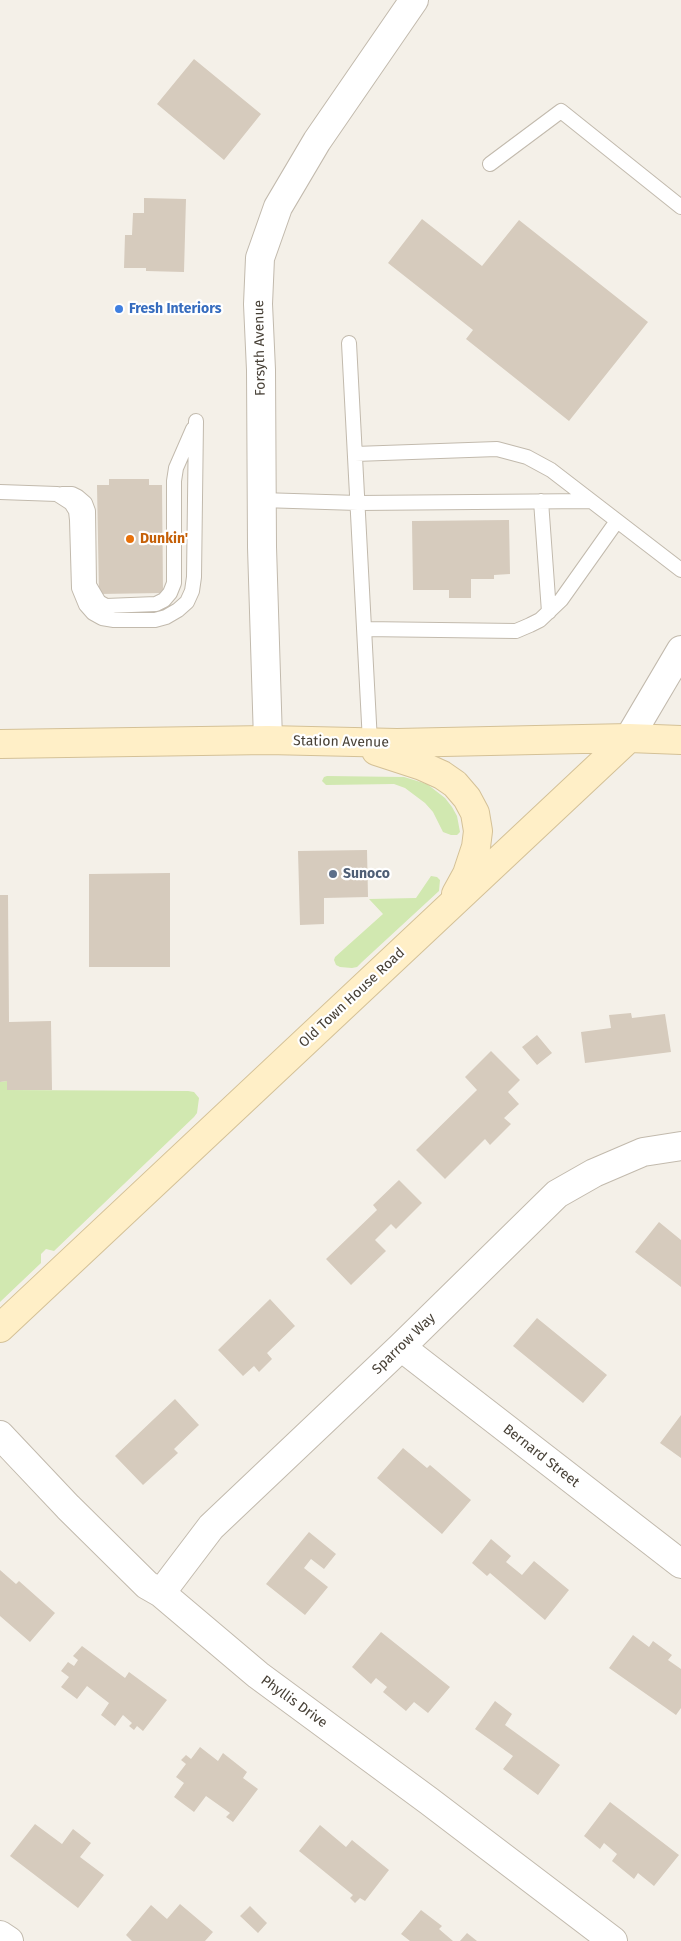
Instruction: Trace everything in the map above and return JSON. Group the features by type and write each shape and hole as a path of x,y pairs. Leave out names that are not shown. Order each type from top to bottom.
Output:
{"main road":[{"name":"Station Avenue","path":"0,744 268,740 359,742 629,738 681,740"},
{"name":"Old Town House Road","path":"0,1328 629,738"},
{"path":"359,742 442,775 454,784 467,798 475,813 478,831 476,847 467,874 446,911"}],"street":[{"name":"Forsyth Avenue","path":"268,740 261,500 261,370 258,304 260,258 278,207 316,140 414,0"},
{"name":"Old Town House Road","path":"629,738 681,650"},
{"name":"Sparrow Way","path":"161,1593 212,1528 557,1194 594,1173 643,1152 681,1146"},
{"name":"Bernard Street","path":"401,1347 681,1564"},
{"name":"Phyllis Drive","path":"0,1435 147,1584 161,1593 258,1675 429,1801 613,1941"},
{"path":"0,1935 8,1941"}],"lane":[{"path":"490,164 561,111 681,207"},
{"path":"349,343 364,629 359,742"},
{"path":"0,492 72,494 78,497 85,504 88,511 89,586 99,602 106,606 156,604 164,600 170,593 174,583 174,481 176,468 196,421 194,577 192,591 187,602 166,617 155,620 114,620 102,618 93,613 86,605 79,588 76,511 70,503 57,494"},
{"path":"355,454 498,449 527,457 551,470 681,570"},
{"path":"261,500 358,503 591,501"},
{"path":"541,501 548,612"},
{"path":"364,629 516,630 540,620 561,600 617,520"}],"green space":[{"path":"327,776 404,777 427,784 445,798 452,807 457,816 460,832 457,835 451,835 443,832 433,812 425,803 405,788 394,784 326,785 322,781"},
{"path":"431,876 437,877 440,880 439,891 357,967 340,967 336,965 335,957 383,914 369,899 416,898"},
{"path":"7,1081 7,1090 188,1091 194,1092 199,1098 197,1113 194,1117 54,1251 46,1249 41,1254 41,1263 0,1302 0,1082"}],"building":[{"path":"194,59 261,114 224,160 157,104"},
{"path":"144,198 186,199 184,272 146,271 146,268 124,268 125,235 132,235 133,213 144,213"},
{"path":"422,219 482,266 519,220 648,322 569,421 466,339 473,330 388,263"},
{"name":"Dunkin'","path":"109,479 149,479 149,485 162,485 163,593 99,594 97,485 109,485"},
{"path":"509,520 510,574 494,575 494,579 471,579 471,598 449,598 449,590 413,590 412,521"},
{"name":"Sunoco","path":"367,850 368,897 324,898 324,924 300,925 298,851"},
{"path":"170,873 170,967 89,967 89,874"},
{"path":"0,895 8,895 9,1022 51,1021 52,1090 7,1090 7,1081 0,1082"},
{"path":"631,1013 632,1018 665,1014 671,1052 585,1063 581,1032 611,1028 609,1015"},
{"path":"537,1035 552,1053 537,1065 522,1047"},
{"path":"491,1051 520,1080 508,1092 519,1104 504,1118 511,1124 490,1145 485,1139 445,1179 416,1150 477,1090 465,1077"},
{"path":"399,1180 422,1203 396,1229 391,1224 375,1240 386,1251 351,1285 326,1259 377,1210 373,1205"},
{"path":"659,1222 681,1240 681,1287 635,1252"},
{"path":"270,1299 295,1326 267,1353 272,1359 259,1372 254,1366 243,1376 218,1350"},
{"path":"537,1318 607,1375 583,1403 513,1346"},
{"path":"175,1399 199,1425 174,1449 178,1453 143,1485 115,1456"},
{"path":"681,1415 681,1458 660,1443"},
{"path":"403,1448 427,1468 430,1465 471,1500 442,1534 377,1478"},
{"path":"309,1532 336,1554 324,1569 311,1559 304,1568 328,1587 305,1615 266,1584"},
{"path":"491,1539 511,1556 506,1562 522,1575 534,1561 569,1590 545,1620 490,1573 487,1576 472,1563"},
{"path":"0,1570 16,1584 19,1581 55,1613 30,1642 0,1616"},
{"path":"381,1632 450,1687 428,1713 414,1702 406,1711 383,1692 387,1687 376,1678 371,1684 352,1667"},
{"path":"633,1635 649,1647 653,1641 672,1655 668,1660 681,1669 681,1708 676,1715 609,1668"},
{"path":"82,1646 125,1678 129,1672 167,1700 143,1731 137,1726 134,1730 129,1726 132,1723 123,1715 115,1726 101,1715 109,1703 87,1686 77,1699 61,1687 69,1677 61,1671 68,1662 74,1666 78,1660 73,1656"},
{"path":"495,1701 512,1714 505,1725 560,1765 538,1795 503,1769 513,1756 475,1729"},
{"path":"200,1747 218,1761 223,1753 247,1772 243,1778 258,1789 233,1822 226,1817 230,1813 206,1796 194,1812 174,1797 184,1783 176,1777 186,1764 181,1760 186,1755 191,1759"},
{"path":"610,1802 679,1855 654,1886 638,1873 634,1879 612,1861 617,1854 604,1843 600,1849 584,1836"},
{"path":"35,1824 62,1844 73,1829 91,1843 80,1857 104,1875 78,1908 10,1856"},
{"path":"320,1825 346,1847 352,1840 389,1870 365,1901 360,1898 355,1903 350,1898 353,1895 299,1851"},
{"path":"180,1904 213,1932 205,1941 132,1941 126,1935 151,1905 167,1919"},
{"path":"250,1906 267,1923 258,1933 240,1916"},
{"path":"421,1910 442,1926 439,1929 453,1941 410,1941 401,1934"},
{"path":"467,1933 477,1941 460,1941"}],"place":[{"name":"Fresh Interiors","path":"119,309"},
{"name":"Dunkin'","path":"130,539"},
{"name":"Sunoco","path":"333,874"}]}
